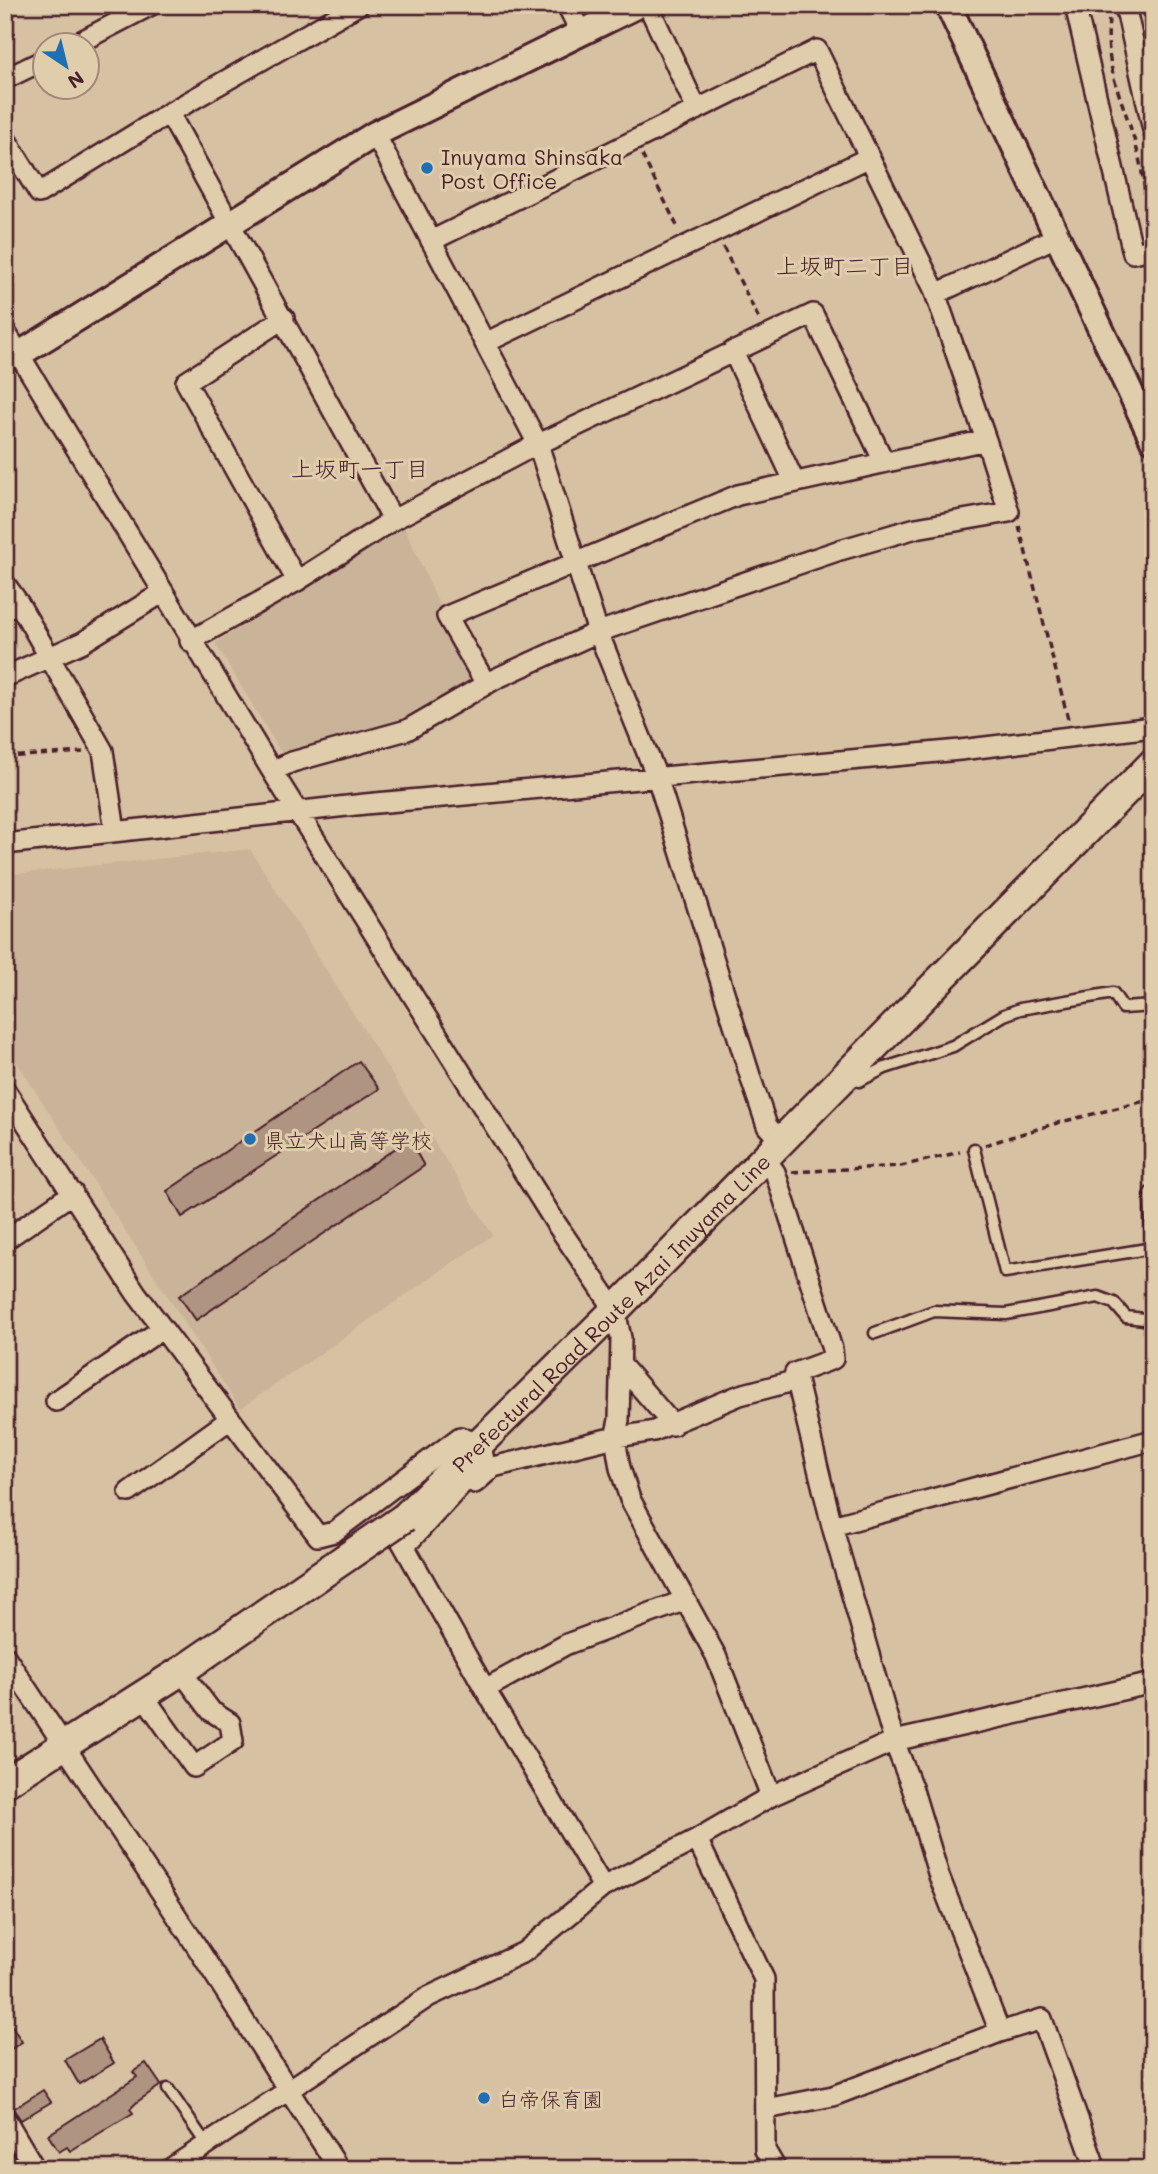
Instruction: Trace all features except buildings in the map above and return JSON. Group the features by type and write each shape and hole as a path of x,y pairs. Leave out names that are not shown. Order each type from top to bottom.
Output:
{"main road":[{"name":"Prefectural Road Route Azai Inuyama Line","path":"5,1783 181,1671 407,1516 615,1310 1153,763"}],"street":[{"path":"99,32 151,5"},
{"path":"5,138 39,193 169,113 358,5"},
{"path":"568,5 581,33"},
{"path":"18,355 375,134 638,5"},
{"path":"648,5 697,110"},
{"path":"948,5 1153,440"},
{"path":"1075,5 1133,253 1153,249"},
{"path":"1117,7 1153,131"},
{"path":"272,771 292,762 407,730 486,684 598,632 840,550 916,528 1009,512 936,294 817,50 431,242"},
{"path":"5,79 32,66"},
{"path":"169,113 233,224 393,520"},
{"path":"375,134 538,444 598,632 657,777 767,1126 775,1172 832,1349 832,1359 795,1373 832,1526 894,1741 913,1790 939,1877 1000,2032"},
{"path":"486,342 870,157"},
{"path":"936,294 1056,237"},
{"path":"190,641 297,581 393,520 538,444 813,314 884,462"},
{"path":"284,318 186,382 297,581"},
{"path":"5,331 190,641 555,1222 615,1310 621,1338 615,1438 631,1499 683,1601 716,1656 771,1796"},
{"path":"733,351 794,481"},
{"path":"486,684 447,616 738,495 986,439"},
{"path":"5,584 11,606 49,657 103,751 115,831"},
{"path":"5,677 83,642 162,593"},
{"path":"5,844 297,812 960,750 1072,734 1153,727"},
{"path":"5,1090 162,1329 318,1536 334,1532 460,1437 481,1444 484,1461 453,1498 405,1546"},
{"path":"5,1240 73,1193"},
{"path":"56,1401 162,1329"},
{"path":"621,1364 673,1424"},
{"path":"453,1498 466,1492 493,1467 673,1424 740,1395 797,1380"},
{"path":"129,1492 229,1420"},
{"path":"832,1526 1153,1440"},
{"path":"377,1502 603,1887"},
{"path":"485,1689 567,1644 683,1601"},
{"path":"5,1656 338,2169"},
{"path":"143,1695 194,1766 233,1741 230,1723 211,1711 181,1671"},
{"path":"170,2169 286,2089 428,1997 524,1952 603,1887 697,1839 771,1796 894,1741 1153,1683"},
{"path":"697,1839 764,1979 765,2150 776,2169"},
{"path":"766,2109 833,2096 1000,2032 1042,2019 1096,2169"},
{"path":"5,2118 35,2169"}],"lane":[{"path":"847,1072 859,1082 885,1068 953,1046 1004,1015 1020,1009 1113,993 1123,1008 1153,1006"},
{"path":"974,1149 1005,1272 1152,1248 1150,1194 1153,1193"},
{"path":"875,1333 934,1311 1006,1314 1098,1297 1114,1303 1126,1317 1153,1320"},
{"path":"168,2089 207,2145"}],"path":[{"path":"1117,7 1106,48 1114,85 1136,145 1149,199 1153,238"},
{"path":"635,141 686,244"},
{"path":"715,231 767,336"},
{"path":"1009,512 1017,515 1072,734"},
{"path":"5,757 103,751"}],"shaded area":[{"path":"404,526 474,683 398,730 282,754 215,643"},
{"name":"県立犬山高等学校","path":"250,849 493,1235 240,1409 5,1044 5,875"}],"place":[{"name":"Inuyama Shinsaka Post Office","path":"427,168"},
{"name":"県立犬山高等学校","path":"250,1139"},
{"name":"白帝保育園","path":"484,2098"}],"district":[{"name":"上坂町二丁目","path":"845,265"},
{"name":"上坂町一丁目","path":"360,468"}]}
